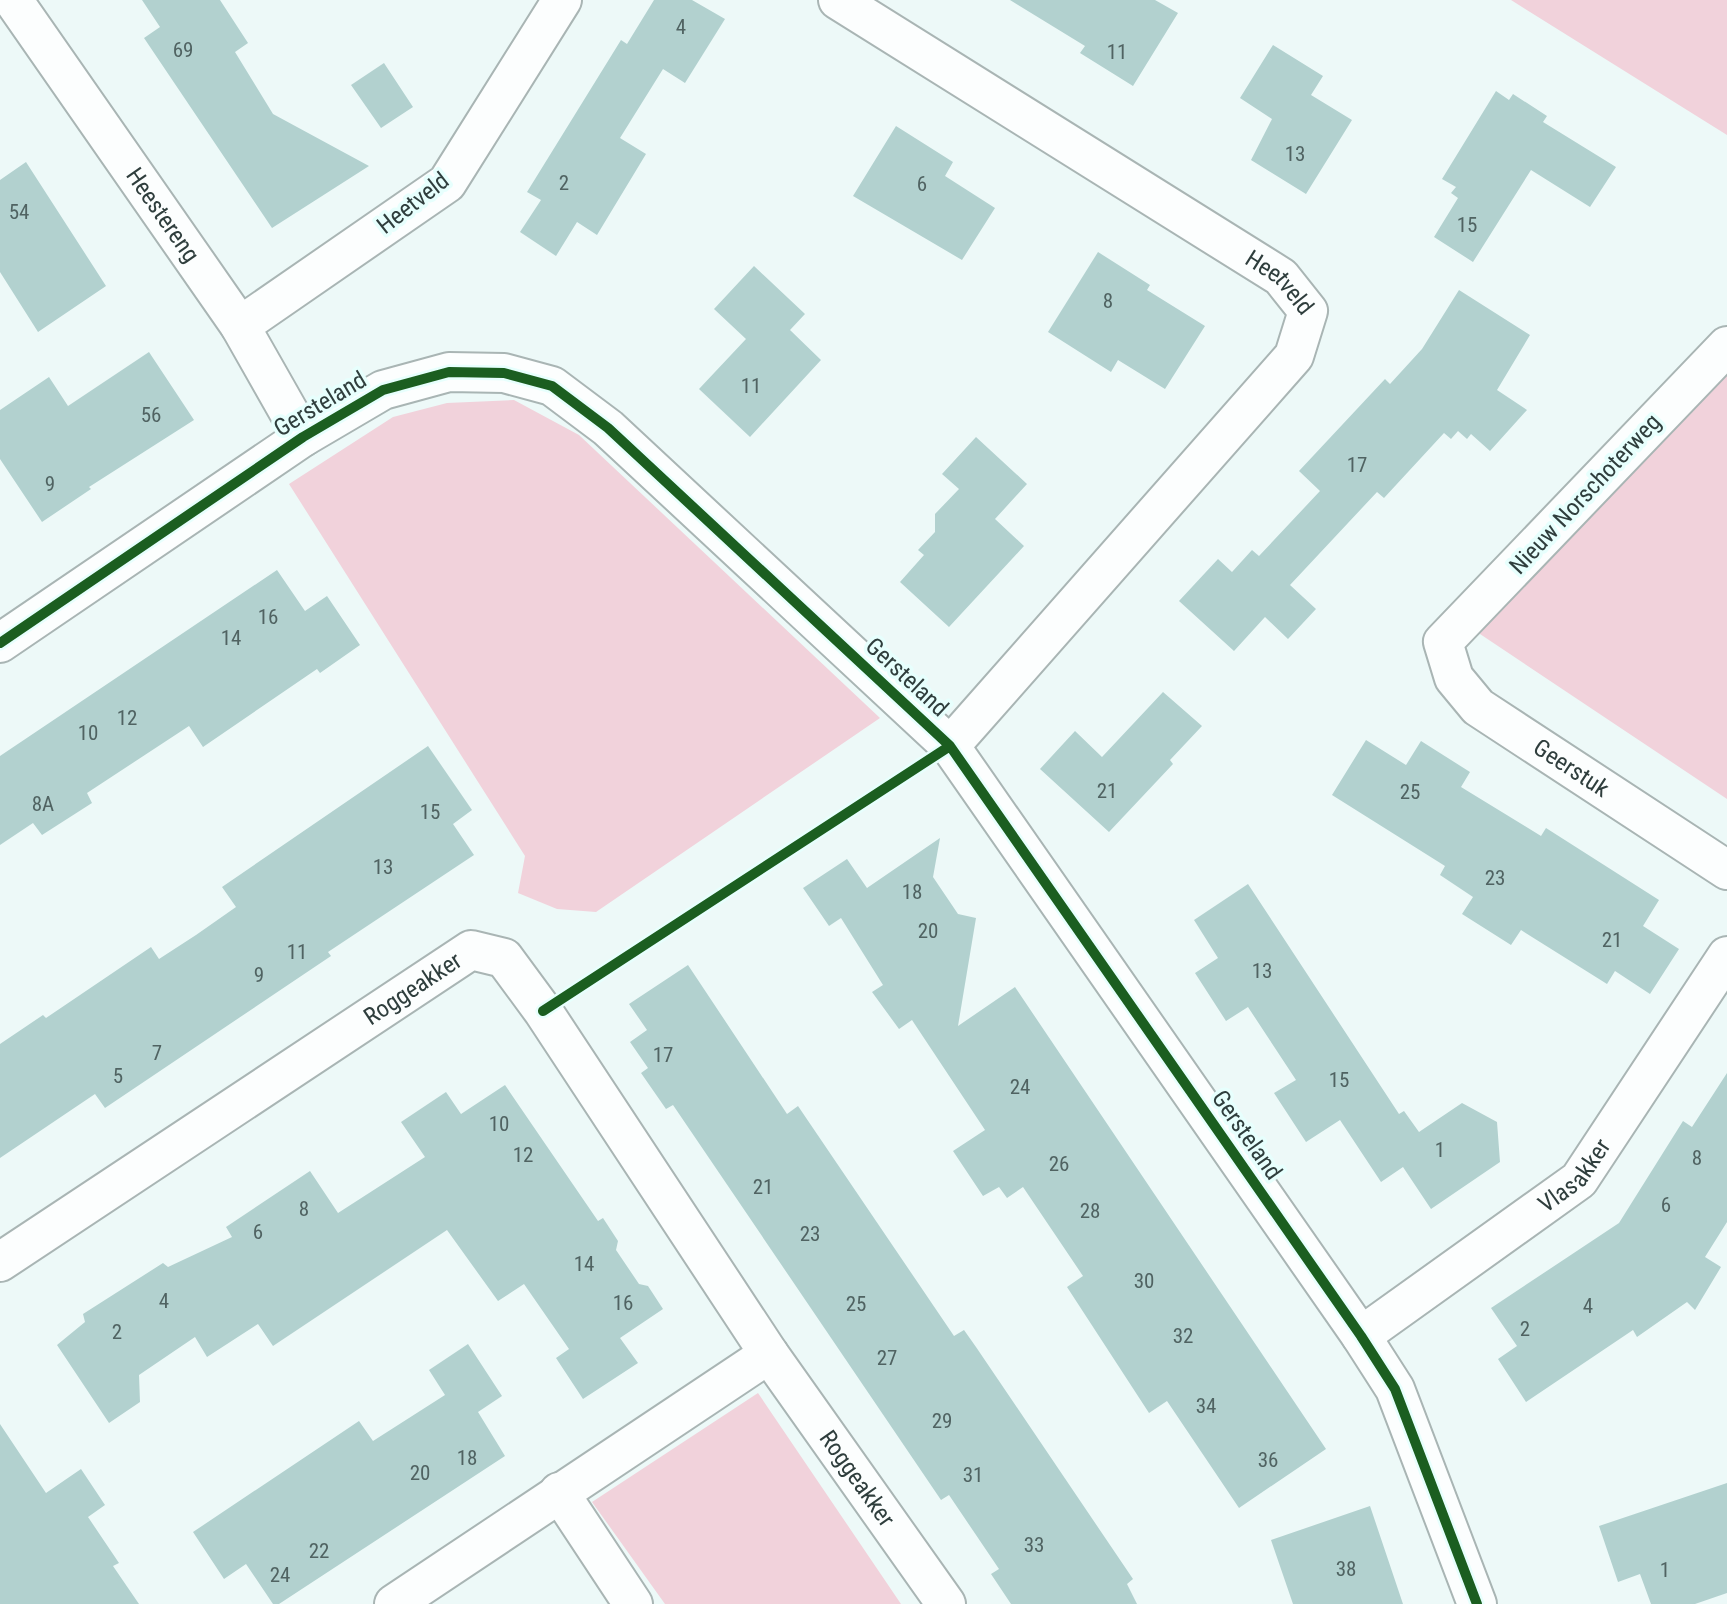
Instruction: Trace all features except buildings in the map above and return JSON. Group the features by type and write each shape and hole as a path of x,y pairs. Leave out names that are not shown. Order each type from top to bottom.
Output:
{"street":[{"name":"Heestereng","path":"13,0 240,326 303,438"},
{"name":"Heetveld","path":"240,326 447,183 562,0"},
{"name":"Heetveld","path":"838,0 1281,276 1307,311 1294,356 950,746"},
{"name":"Nieuw Norschoterweg","path":"1443,642 1727,346"},
{"name":"Gersteland","path":"0,643 303,438 383,390 449,372 504,373 552,386 608,428 950,746 1361,1336 1395,1390 1477,1604"},
{"name":"Geerstuk","path":"1443,642 1454,678 1478,707 1727,870"},
{"name":"Roggeakker","path":"0,1262 471,950 504,958 536,1001 769,1354 946,1604"},
{"name":"Vlasakker","path":"1361,1336 1579,1180 1727,956"},
{"path":"394,1604 769,1354"},
{"path":"559,1492 633,1604"}],"shaded area":[{"path":"1511,0 1727,0 1727,135"},
{"path":"1727,348 1727,799 1477,632"},
{"path":"514,400 579,435 880,718 596,912 557,909 518,893 525,856 289,484 393,417 447,403"},
{"path":"758,1393 901,1604 665,1604 592,1502"}],"cycle path":[{"path":"0,643 303,437 383,390 449,372 504,373 552,386 608,428 950,746 1361,1336 1395,1389 1477,1604"},
{"path":"543,1011 950,746"}]}
